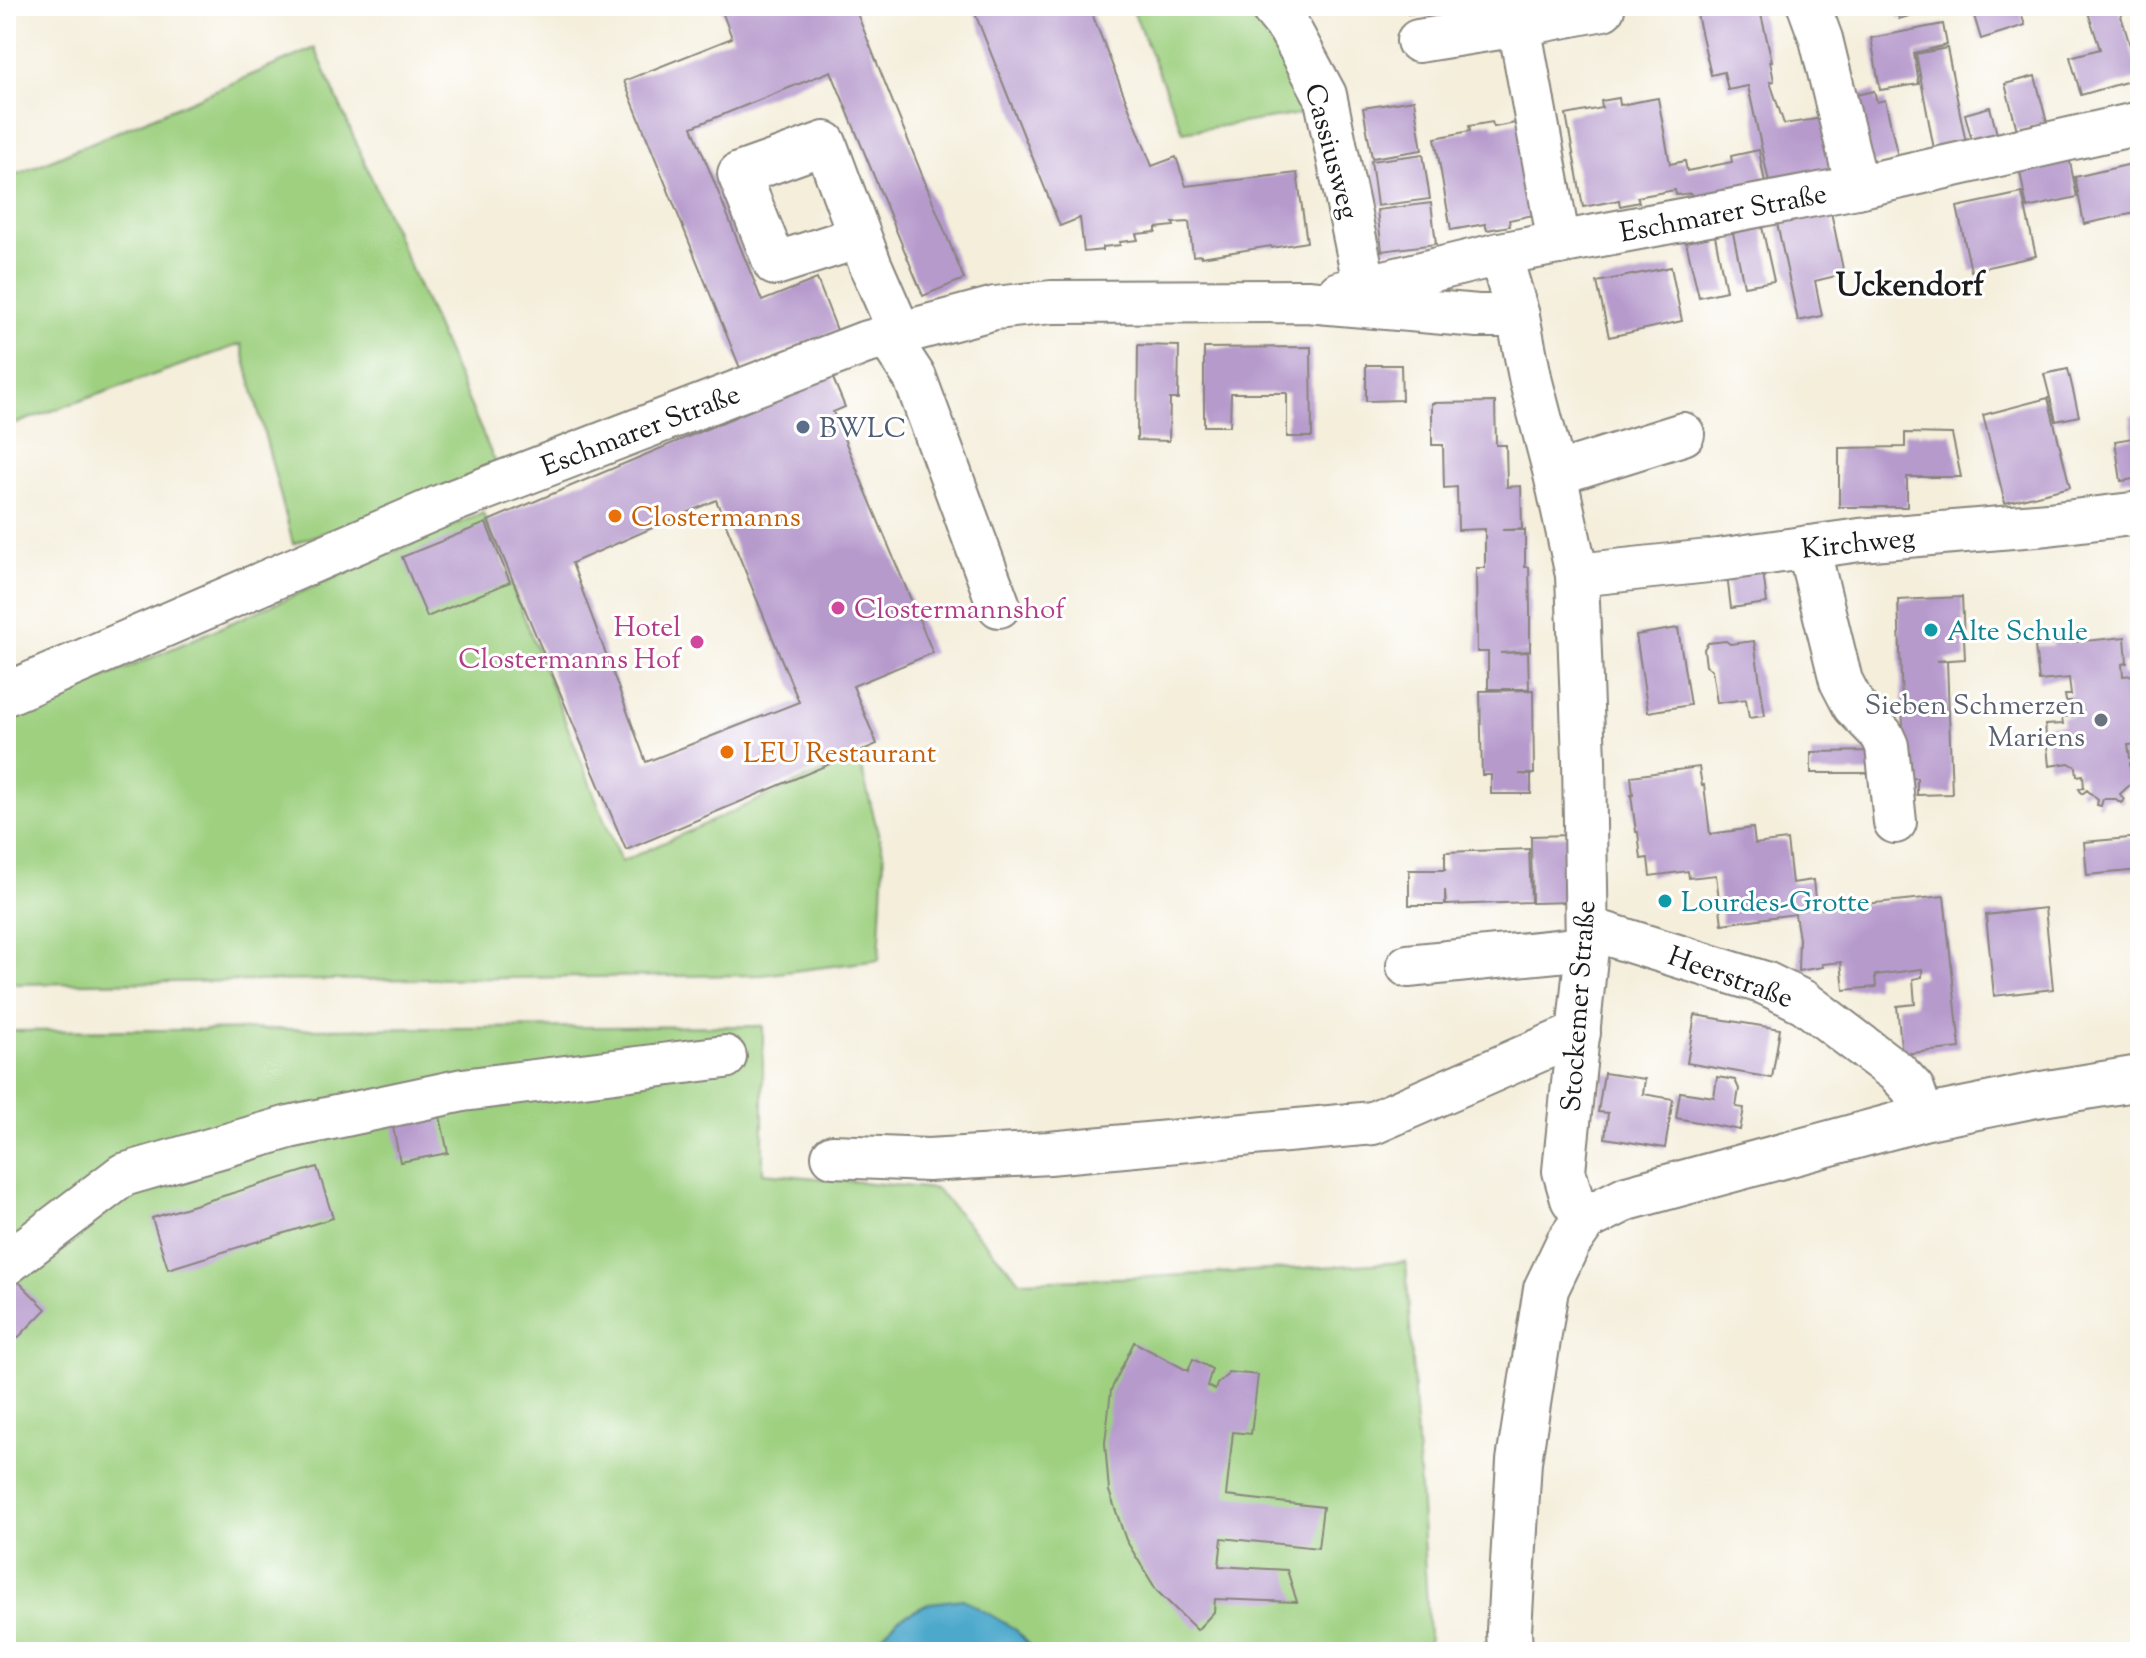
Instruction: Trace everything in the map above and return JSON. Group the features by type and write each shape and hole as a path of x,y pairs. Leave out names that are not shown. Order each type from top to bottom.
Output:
{"main road":[{"path":"1510,1652 1519,1461 1546,1289 1568,1243 1585,1219 1627,1198 1923,1118 2140,1078"}],"street":[{"name":"Cassiusweg","path":"1271,6 1289,28 1325,95 1367,296"},
{"path":"1809,6 1821,39 1857,187"},
{"path":"1418,41 1603,9"},
{"path":"1519,25 1559,243"},
{"name":"Eschmarer Straße","path":"6,694 448,503 864,343 995,308 1052,302 1307,301 1367,296 1500,254 1857,187 2140,123"},
{"path":"859,237 999,606"},
{"name":"Stockemer Straße","path":"1500,254 1518,316 1577,575 1587,938 1564,1171 1572,1199 1585,1219"},
{"name":"Eschmarer Straße","path":"1367,296 1478,316 1518,316"},
{"path":"1555,474 1683,434"},
{"name":"Kirchweg","path":"1577,575 1718,560 1860,540 2140,513"},
{"path":"1808,547 1841,681 1854,706 1882,735 1887,746 1895,822"},
{"name":"Heerstraße","path":"1408,966 1587,938 1765,983 1804,1002 1898,1073 1913,1089 1923,1118"},
{"path":"833,1156 928,1160 1024,1155 1373,1123 1579,1033"},
{"path":"6,1264 123,1175 259,1135 463,1090 725,1057"}],"green space":[{"path":"1131,6 1251,6 1281,39 1314,112 1183,132"},
{"path":"315,48 498,469 293,544 241,344 6,427 6,179"},
{"path":"483,513 621,862 858,755 884,856 879,960 762,975 6,984 6,721"},
{"path":"763,1026 763,1173 936,1189 1020,1281 1406,1262 1430,1652 6,1652 6,1031"}],"water":[{"path":"963,1599 1015,1629 1036,1652 867,1652 898,1619 930,1603"}],"building":[{"path":"720,6 854,6 964,279 923,296 831,71 692,127 762,301 817,279 837,330 740,368 624,81 732,38"},
{"path":"972,6 1089,6 1152,166 1176,157 1186,186 1297,173 1307,242 1193,256 1189,222 1173,223 1174,226 1156,228 1156,232 1136,234 1138,240 1084,252 1080,218 1060,226"},
{"path":"1407,6 1499,6 1500,9 1428,23 1426,11 1408,14"},
{"path":"1695,6 1759,6 1772,61 1774,81 1770,82 1784,124 1830,117 1842,168 1769,182 1748,86 1728,90 1724,72 1711,75"},
{"path":"1895,6 1931,6 1932,9 1899,19"},
{"path":"1971,6 2019,6 2025,25 1981,39"},
{"path":"2086,6 2118,6 2140,78 2081,95 2070,57 2100,49"},
{"path":"1943,24 1947,45 1914,53 1919,84 1880,90 1871,38"},
{"path":"1947,48 1966,143 1934,149 1916,54"},
{"path":"2035,76 2047,123 2017,130 2005,84"},
{"path":"1874,91 1877,102 1885,100 1898,157 1863,165 1847,97"},
{"path":"1619,98 1620,105 1658,98 1670,164 1685,161 1687,171 1732,162 1731,156 1759,150 1765,184 1692,198 1691,193 1676,195 1675,190 1637,197 1639,202 1620,206 1619,200 1583,207 1566,115 1602,108 1601,101"},
{"path":"1414,100 1422,150 1372,158 1363,108"},
{"path":"1990,107 1997,134 1972,141 1965,114"},
{"path":"1526,121 1543,213 1509,220 1510,226 1487,230 1485,224 1451,230 1435,138 1470,131 1469,126 1492,122 1494,127"},
{"path":"1423,154 1430,199 1377,206 1371,161"},
{"path":"2069,157 2077,197 2027,208 2019,167"},
{"path":"2140,162 2140,212 2084,224 2075,177"},
{"path":"2022,193 2036,256 1971,271 1957,207"},
{"path":"1431,203 1436,244 1382,251 1377,210"},
{"path":"1831,212 1844,274 1815,281 1822,316 1798,321 1777,223"},
{"path":"1762,227 1774,281 1744,286 1733,233"},
{"path":"1715,236 1726,291 1699,297 1686,242"},
{"path":"1671,267 1682,321 1609,337 1597,282"},
{"path":"1138,345 1179,346 1178,399 1170,399 1169,441 1137,440"},
{"path":"1311,347 1312,437 1287,437 1287,393 1231,393 1230,426 1204,426 1204,348"},
{"path":"1366,365 1401,365 1402,400 1366,401"},
{"path":"2068,369 2079,416 2056,421 2044,374"},
{"name":"Clostermannshof","path":"832,376 845,407 833,412 933,653 853,686 877,744 626,850 488,521","holes":["716,500 799,702 646,762 572,563"]},
{"path":"2048,398 2070,487 2005,503 1983,415"},
{"path":"1495,402 1496,445 1506,445 1507,487 1521,486 1522,529 1502,530 1525,530 1530,609 1530,651 1500,653 1528,652 1529,689 1488,689 1488,652 1477,652 1476,568 1485,568 1485,529 1458,530 1457,487 1444,488 1443,445 1432,445 1432,403"},
{"path":"2140,414 2140,478 2121,481 2115,441 2133,438 2130,416"},
{"path":"1905,433 1952,434 1961,477 1907,477 1907,507 1839,507 1839,448 1905,447"},
{"path":"486,523 510,582 427,617 402,557"},
{"path":"2134,531 2140,531 2140,559 2137,559"},
{"path":"1763,571 1767,603 1731,608 1727,575"},
{"path":"1962,597 1965,659 1936,661 1947,661 1952,794 1917,795 1917,778 1905,778 1898,600"},
{"path":"1678,628 1690,705 1648,712 1636,635"},
{"name":"Sieben Schmerzen Mariens","path":"2064,634 2065,643 2125,637 2127,663 2122,664 2123,676 2134,675 2135,682 2140,681 2140,744 2128,745 2130,758 2134,758 2134,763 2130,763 2131,779 2136,778 2137,783 2132,783 2120,794 2124,800 2121,803 2116,799 2103,799 2101,806 2097,805 2098,800 2087,790 2082,794 2079,789 2084,788 2083,775 2077,776 2076,767 2069,763 2049,766 2045,725 2063,724 2062,717 2073,716 2071,701 2066,701 2065,695 2071,695 2069,678 2039,681 2035,646 2052,645 2051,635"},
{"path":"1726,641 1730,644 1754,641 1765,716 1749,718 1746,699 1717,703 1712,670 1706,666 1704,649 1708,643"},
{"path":"1533,690 1534,774 1519,774 1531,775 1531,794 1491,794 1491,775 1482,775 1480,691"},
{"path":"1883,751 1883,773 1811,773 1811,752"},
{"path":"1699,767 1710,834 1753,828 1755,844 1787,840 1792,883 1813,880 1816,909 1944,896 1960,1048 1902,1054 1897,1006 1915,1004 1913,979 1922,977 1922,969 1875,975 1876,987 1844,990 1841,962 1798,971 1799,939 1795,914 1722,924 1716,875 1689,878 1688,871 1650,876 1648,858 1641,859 1631,776"},
{"path":"1570,835 1571,902 1532,903 1531,836"},
{"path":"2140,837 2140,870 2087,875 2084,842"},
{"path":"1529,849 1531,902 1446,905 1445,890 1445,905 1409,905 1409,870 1445,870 1445,852"},
{"path":"2045,908 2053,989 1994,996 1986,915"},
{"path":"1695,1015 1780,1029 1772,1078 1687,1063"},
{"path":"1604,1073 1645,1079 1643,1094 1673,1099 1665,1148 1605,1138 1608,1113 1598,1112"},
{"path":"1717,1077 1735,1080 1739,1089 1736,1107 1744,1108 1740,1130 1676,1118 1680,1092 1714,1097"},
{"path":"439,1112 448,1153 400,1162 392,1122"},
{"path":"317,1167 333,1218 168,1269 152,1218"},
{"path":"14,1277 46,1309 6,1350 6,1285"},
{"path":"1134,1342 1188,1371 1193,1359 1212,1369 1207,1386 1215,1390 1228,1372 1258,1375 1251,1434 1233,1432 1226,1496 1323,1507 1318,1548 1222,1538 1219,1566 1287,1570 1297,1602 1215,1599 1214,1612 1197,1630 1157,1591 1126,1540 1109,1491 1105,1443 1111,1390"}],"place":[{"name":"BWLC","path":"803,427"},
{"name":"Clostermanns","path":"615,516"},
{"name":"Clostermannshof","path":"838,608"},
{"name":"Alte Schule","path":"1931,630"},
{"name":"Hotel Clostermanns Hof","path":"697,642"},
{"name":"Sieben Schmerzen Mariens","path":"2101,720"},
{"name":"LEU Restaurant","path":"727,752"},
{"name":"Lourdes-Grotte","path":"1665,901"}],"district":[{"name":"Uckendorf","path":"1910,284"}]}
